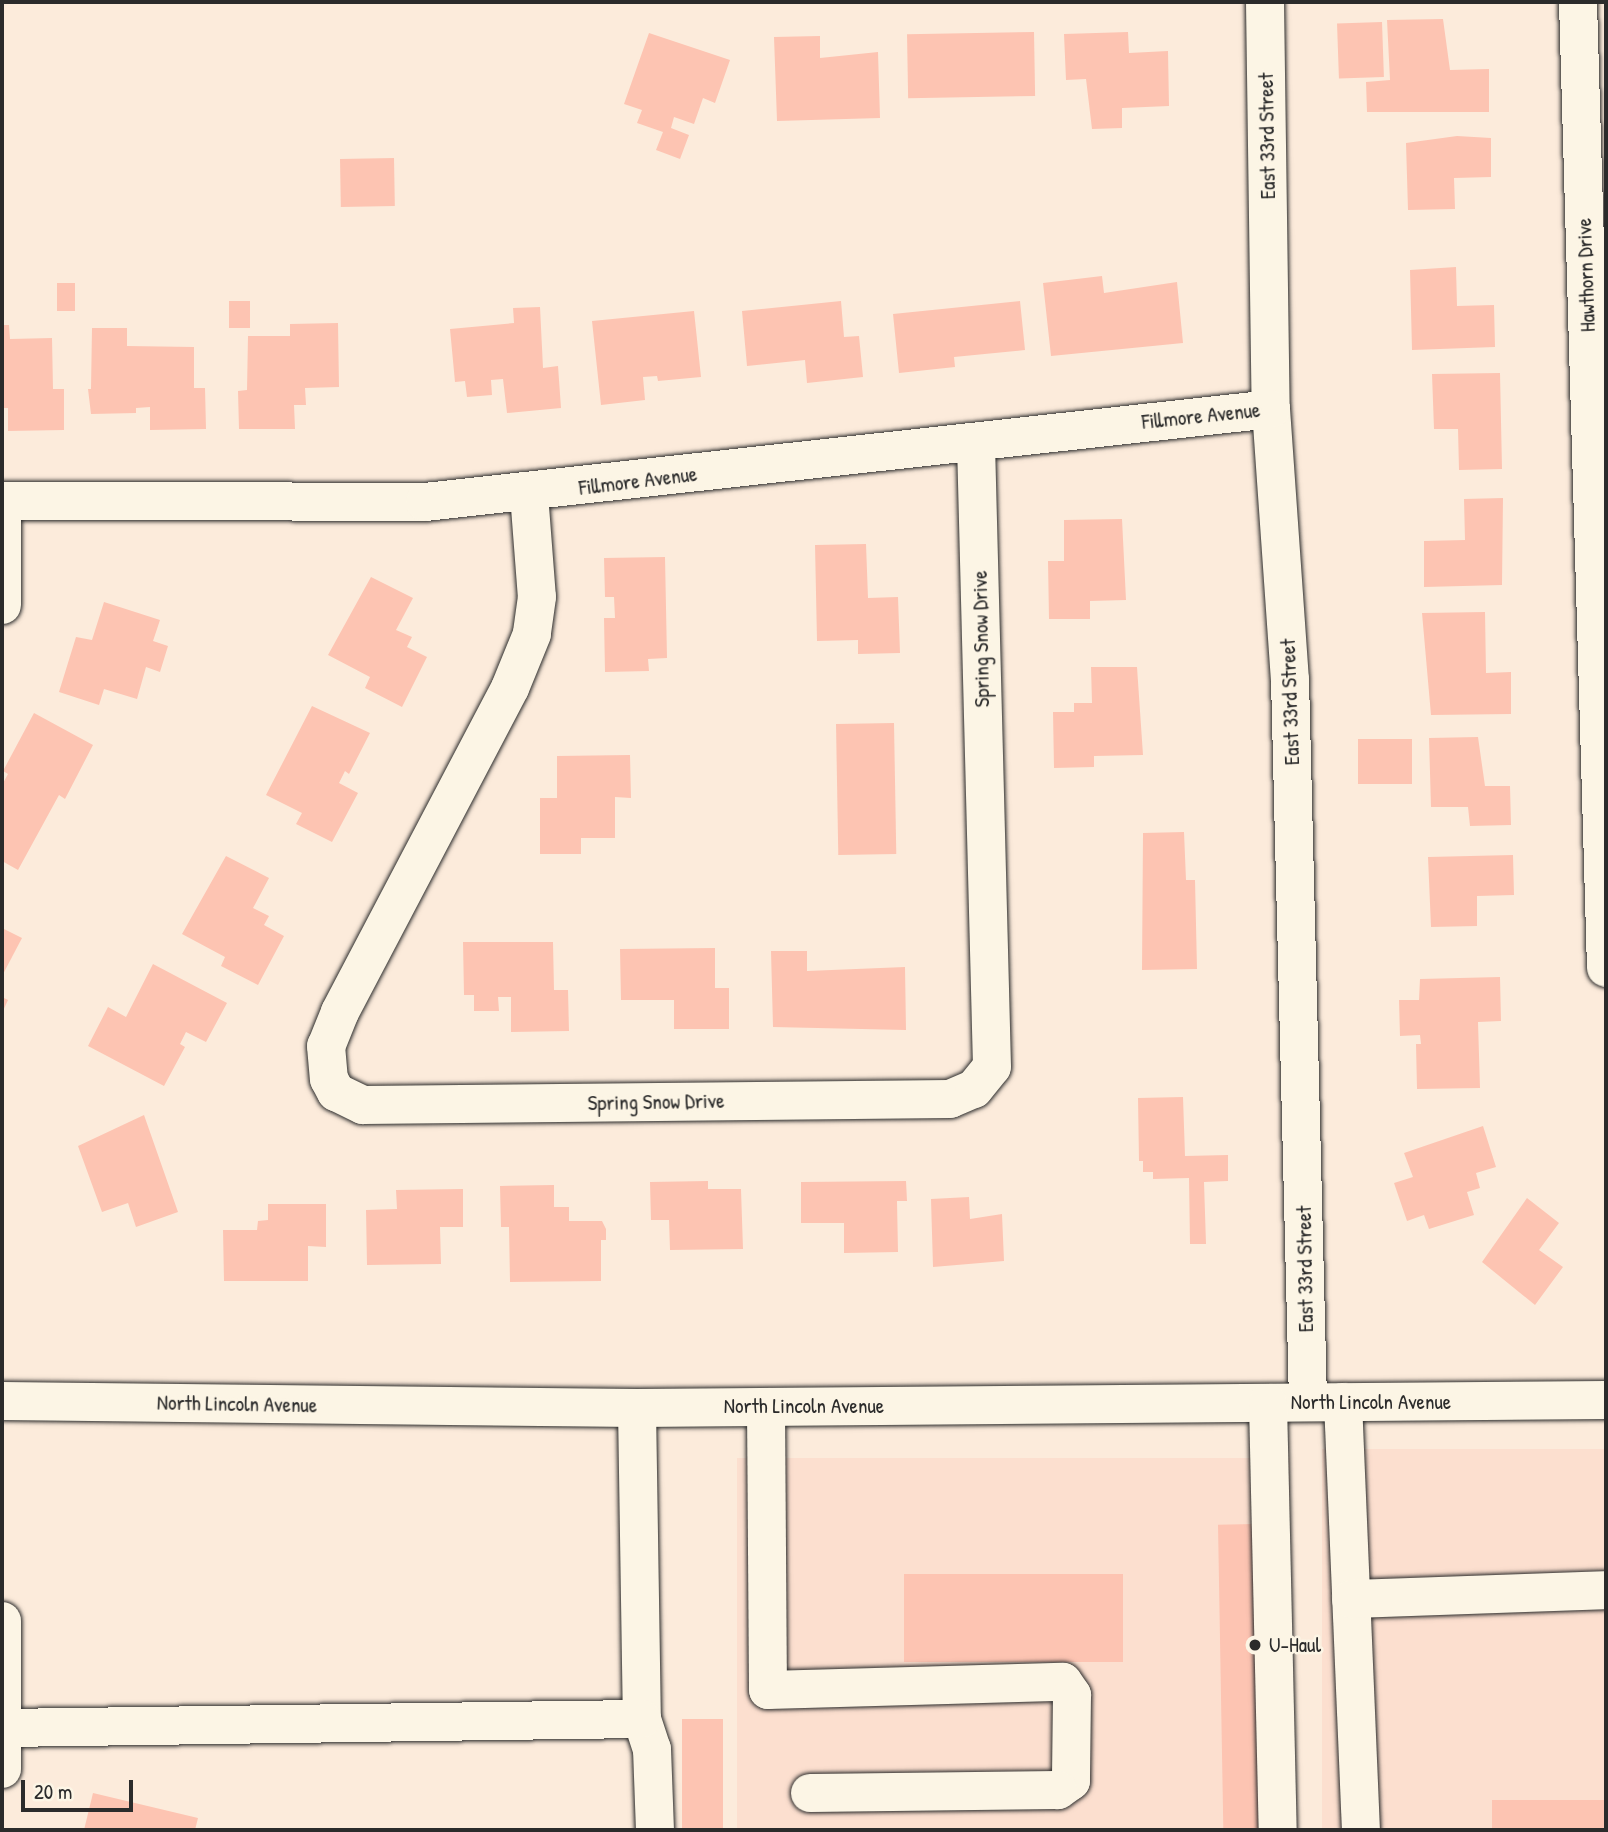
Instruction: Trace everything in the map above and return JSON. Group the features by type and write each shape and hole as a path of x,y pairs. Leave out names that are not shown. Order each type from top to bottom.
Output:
{"street":[{"name":"East 33rd Street","path":"1265,2 1271,409 1290,680 1326,1402 1351,1599 1361,1830"},
{"name":"Hawthorn Drive","path":"1578,2 1606,968"},
{"name":"Fillmore Avenue","path":"2,501 425,502 529,494 1271,409"},
{"name":"Spring Snow Drive","path":"529,494 537,597 533,634 510,688 340,1012 326,1046 329,1079 336,1092 363,1105 950,1098 974,1089 992,1067 976,442"},
{"path":"2,501 2,605"},
{"name":"North Lincoln Avenue","path":"2,1401 637,1408 1606,1400"},
{"path":"1268,1403 1278,1830"},
{"path":"766,1407 768,1690 1063,1682 1072,1695 1071,1781 1058,1790 810,1793"},
{"path":"637,1408 642,1719 652,1749 655,1830"},
{"path":"1351,1599 1606,1590"},
{"path":"2,1621 2,1769"},
{"path":"3,1728 642,1719"}],"shaded area":[{"path":"1322,1449 1606,1449 1606,1830 1322,1830"},
{"path":"737,1458 1290,1458 1290,1830 737,1830"}],"building":[{"path":"1443,19 1450,70 1489,69 1489,112 1367,112 1366,82 1390,80 1387,20"},
{"path":"1382,22 1384,77 1339,79 1337,24"},
{"path":"1034,32 1035,96 908,98 907,34"},
{"path":"1128,32 1129,53 1168,51 1169,106 1122,108 1122,128 1092,129 1086,79 1066,80 1064,34"},
{"path":"649,33 730,60 715,103 703,98 694,124 674,117 671,128 689,135 680,159 656,150 663,132 637,123 642,110 624,104"},
{"path":"820,36 820,58 878,52 880,118 777,121 774,37"},
{"path":"1457,136 1491,138 1491,177 1454,178 1455,209 1408,210 1406,143"},
{"path":"394,158 395,206 341,207 340,159"},
{"path":"1456,267 1457,306 1494,305 1495,347 1412,350 1410,270"},
{"path":"1102,276 1104,293 1177,282 1183,343 1051,356 1043,283"},
{"path":"57,283 75,283 75,311 57,311"},
{"path":"229,301 250,301 250,328 229,328"},
{"path":"841,301 844,337 859,336 863,377 807,383 805,360 747,366 742,311"},
{"path":"1020,301 1025,350 954,357 955,367 899,373 893,314"},
{"path":"540,307 543,368 558,366 561,408 507,413 503,379 491,380 492,395 467,397 465,381 455,382 450,329 514,323 513,308"},
{"path":"694,311 701,377 658,381 657,376 643,377 645,400 601,405 592,321"},
{"path":"338,323 339,387 305,388 306,405 294,405 295,429 239,429 238,391 247,390 248,336 290,336 290,324"},
{"path":"2,325 9,325 10,339 52,338 53,389 64,389 64,430 8,431 8,408 2,408"},
{"path":"92,328 127,328 127,346 194,347 194,388 205,388 206,429 150,430 150,407 136,408 136,413 91,414 88,389 91,389"},
{"path":"1500,373 1502,469 1459,470 1458,429 1434,429 1432,374"},
{"path":"1503,498 1502,585 1424,587 1424,541 1465,540 1464,499"},
{"path":"1122,519 1126,600 1090,601 1090,619 1049,619 1048,561 1064,561 1064,520"},
{"path":"866,544 868,598 898,597 900,653 858,654 858,640 817,641 815,545"},
{"path":"665,557 667,658 648,659 649,671 605,672 604,618 615,618 614,597 605,597 604,558"},
{"path":"371,577 413,598 396,630 412,637 407,647 427,657 402,707 365,688 370,677 328,655"},
{"path":"104,602 160,620 153,641 168,646 160,672 146,667 137,699 104,689 99,705 59,692 76,637 92,640"},
{"path":"1485,612 1486,673 1511,672 1511,714 1431,715 1422,613"},
{"path":"1091,667 1137,667 1143,755 1094,756 1094,767 1054,768 1053,712 1074,712 1074,703 1092,703"},
{"path":"312,706 370,733 349,774 345,771 339,783 358,793 332,842 296,824 302,813 266,795"},
{"path":"34,713 93,745 65,799 59,795 18,870 2,861 2,785 8,774 3,771"},
{"path":"894,723 896,854 838,855 836,724"},
{"path":"1478,737 1485,786 1510,786 1511,825 1470,826 1468,807 1431,807 1429,738"},
{"path":"1358,739 1412,739 1412,784 1358,784"},
{"path":"630,755 631,798 615,797 615,838 581,838 581,854 540,854 540,798 557,798 557,756"},
{"path":"1184,832 1186,880 1195,880 1197,969 1142,970 1143,833"},
{"path":"1513,855 1514,895 1477,896 1477,926 1431,927 1428,857"},
{"path":"226,856 269,878 253,908 269,916 264,925 284,936 258,985 221,966 225,957 182,934"},
{"path":"2,928 22,938 2,976"},
{"path":"463,942 553,942 554,990 568,990 569,1031 511,1032 511,997 498,997 499,1011 474,1011 474,995 464,995"},
{"path":"715,948 715,988 729,988 729,1029 674,1029 674,1000 621,1000 620,949"},
{"path":"771,951 807,951 807,971 905,967 906,1030 773,1027"},
{"path":"153,964 227,1003 206,1042 186,1032 180,1044 185,1047 164,1086 88,1046 108,1007 126,1017"},
{"path":"1500,977 1501,1021 1478,1022 1480,1088 1417,1089 1416,1044 1421,1044 1420,1035 1400,1036 1399,1000 1419,1000 1420,979"},
{"path":"2,997 8,1000 2,1013"},
{"path":"1183,1097 1185,1156 1228,1155 1228,1181 1204,1182 1206,1244 1190,1244 1189,1178 1153,1179 1153,1172 1143,1172 1143,1161 1139,1161 1138,1098"},
{"path":"144,1115 178,1212 136,1227 128,1203 102,1212 78,1146"},
{"path":"1483,1126 1496,1167 1476,1173 1480,1188 1467,1192 1474,1215 1429,1229 1424,1215 1407,1221 1394,1183 1413,1177 1404,1153"},
{"path":"708,1181 708,1189 741,1189 743,1249 670,1250 669,1220 651,1220 650,1182"},
{"path":"906,1181 907,1201 897,1201 898,1252 844,1253 844,1223 801,1223 801,1182"},
{"path":"554,1185 554,1207 569,1207 569,1221 602,1221 606,1229 606,1240 601,1240 601,1281 510,1282 509,1227 501,1227 500,1186"},
{"path":"463,1189 463,1227 440,1227 441,1264 367,1265 366,1210 397,1209 396,1190"},
{"path":"969,1197 970,1219 1002,1214 1004,1261 933,1267 931,1199"},
{"path":"1527,1198 1559,1223 1539,1250 1563,1267 1535,1305 1482,1262"},
{"path":"268,1204 326,1204 326,1247 308,1246 308,1281 224,1281 223,1230 257,1230 258,1221 268,1220"},
{"path":"1254,1524 1259,1830 1223,1830 1218,1525"},
{"path":"904,1574 1123,1574 1123,1662 904,1662"},
{"path":"682,1719 723,1719 723,1830 682,1830"},
{"path":"93,1793 198,1818 195,1830 84,1830"},
{"path":"1492,1800 1606,1800 1606,1830 1492,1830"}],"place":[{"name":"U-Haul","path":"1255,1645"}]}
